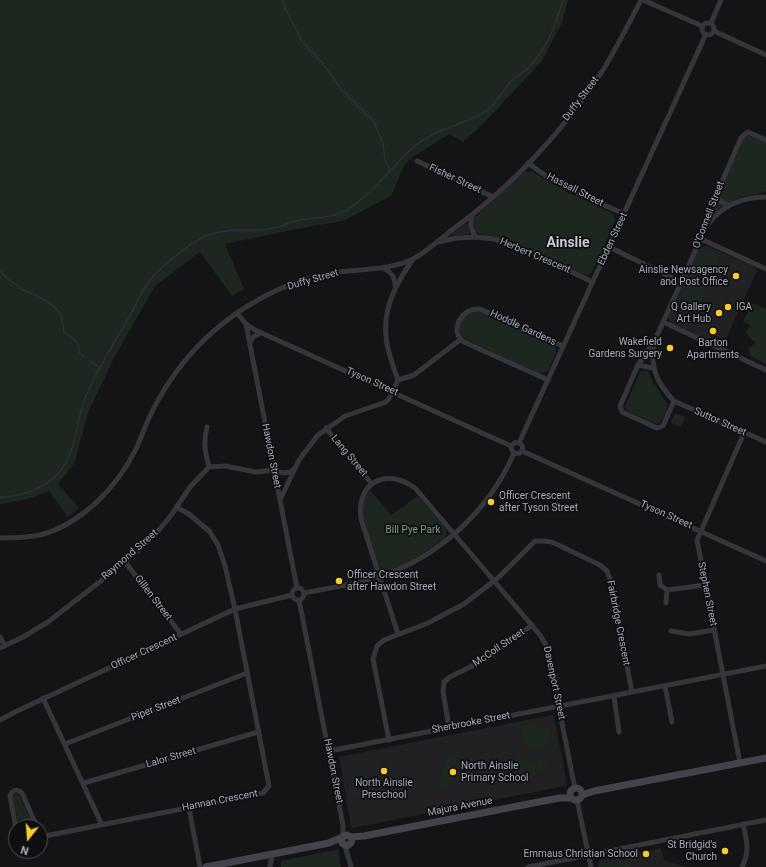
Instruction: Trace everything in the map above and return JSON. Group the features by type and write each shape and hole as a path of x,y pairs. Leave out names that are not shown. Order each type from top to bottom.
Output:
{"main road":[{"name":"Majura Avenue","path":"206,867 766,758"}],"street":[{"path":"642,0 702,26"},
{"name":"Duffy Street","path":"0,538 28,537 42,534 60,527 78,517 94,504 109,489 127,465 166,386 187,358 210,334 237,313 270,294 305,280 337,272 381,268 414,258 472,216 528,163 557,131 586,94 620,41 642,0"},
{"path":"711,23 721,0"},
{"path":"702,26 707,22 711,23"},
{"path":"711,23 714,26 714,31"},
{"path":"702,26 702,30 706,34 710,34 714,31"},
{"path":"714,31 766,55"},
{"name":"Ebden Street","path":"520,443 706,34"},
{"name":"O'Connell Street","path":"674,401 663,426 657,428 622,412 620,406 638,365 655,340 701,239 717,193 741,138 746,133 750,133 766,140"},
{"name":"Fisher Street","path":"416,161 493,197"},
{"name":"Hassall Street","path":"528,163 561,185 624,214"},
{"path":"717,193 717,197 720,201 729,205"},
{"path":"706,227 718,213 729,205 753,197 766,197"},
{"path":"472,216 470,227 476,237"},
{"name":"Herbert Crescent","path":"435,243 457,238 476,237 494,239 510,244 593,282"},
{"path":"701,239 766,269"},
{"path":"609,247 681,282"},
{"path":"280,500 299,460 308,446 326,428 344,416 386,402 390,397 398,380 388,350 386,335 387,310 395,287 414,258"},
{"path":"381,268 389,271 393,275 395,287"},
{"name":"Hoddle Gardens","path":"461,340 458,327 459,319 466,312 476,308 484,310 563,346"},
{"name":"Tyson Street","path":"237,313 246,324 262,333 393,391 511,446"},
{"path":"663,322 766,370"},
{"name":"Hawdon Street","path":"246,324 297,588"},
{"path":"250,343 253,337 262,333"},
{"path":"398,380 414,375 461,340 548,380"},
{"name":"Suttor Street","path":"655,340 652,354 653,368 660,384 674,401 766,442"},
{"path":"638,365 653,368"},
{"path":"207,427 204,440 204,450 209,467 225,466 256,472 274,470 284,473 291,472 294,468"},
{"name":"Lang Street","path":"326,428 371,483"},
{"name":"Stephen Street","path":"740,763 697,540 744,433"},
{"path":"515,443 520,443 522,446 522,451 518,454 514,453 511,446 515,443"},
{"name":"Tyson Street","path":"522,451 766,561"},
{"path":"304,593 352,584 380,576 408,565 456,535 482,507 500,481 514,453"},
{"name":"Raymond Street","path":"3,647 24,637 48,622 125,562 155,535 190,487 209,467"},
{"name":"Davenport Street","path":"371,483 383,479 395,479 407,482 418,491 532,625 548,647 591,867"},
{"path":"371,483 362,499 360,509 361,519 398,634"},
{"name":"Hannan Crescent","path":"48,835 263,793 268,786 235,609 225,566 218,545 210,532 189,514 176,507"},
{"name":"Fairbridge Crescent","path":"390,740 373,659 375,650 380,643 398,634 428,623 464,604 494,581 534,542 544,540 552,542 600,565 607,571 610,579 632,692"},
{"name":"Gillen Street","path":"125,562 181,634"},
{"path":"659,576 660,585 667,590 705,585"},
{"path":"297,588 301,589 304,593 303,597 299,600 295,599 292,595 293,591 297,588"},
{"path":"666,603 667,590"},
{"name":"Officer Crescent","path":"0,720 235,609 292,595"},
{"name":"Hawdon Street","path":"299,600 347,840 351,867"},
{"name":"McColl Street","path":"449,728 443,691 444,682 450,677 486,659 532,625"},
{"path":"671,631 689,634 714,630"},
{"path":"0,638 3,647"},
{"name":"Sherbrooke Street","path":"329,751 766,666"},
{"name":"Piper Street","path":"65,744 247,673"},
{"path":"665,686 672,722"},
{"path":"614,696 619,732"},
{"path":"44,698 102,825"},
{"name":"Lalor Street","path":"84,783 258,732"},
{"path":"14,819 10,796 12,792 16,790 22,793 33,819"},
{"path":"189,808 200,867"},
{"path":"531,867 766,820"},
{"path":"742,867 748,854 743,824"},
{"path":"270,867 272,854"}],"shaded area":[{"path":"707,246 755,267 757,271 722,347 670,323 668,319 697,251 701,247"},
{"name":"North Ainslie Primary School","path":"552,715 554,717 567,784 565,786 353,828 351,826 339,757"},
{"name":"Emmaus Christian School","path":"661,848 664,860 686,867 598,867 600,860"}],"green space":[{"path":"0,0 568,0 562,23 542,61 485,122 463,142 449,134 413,157 405,164 391,196 343,221 225,244 244,289 232,296 200,252 155,286 115,356 93,402 88,413 74,464 58,484 79,508 68,517 49,491 37,496 0,504"},
{"path":"747,135 766,142 766,191 742,197 725,205 713,214 719,192 743,139"},
{"path":"529,171 614,215 615,221 602,252 591,273 588,275 582,274 513,243 496,237 476,233 473,225 474,218 524,172"},
{"path":"466,223 470,234 451,236 453,233"},
{"path":"706,246 704,251 720,258 698,307 683,300 680,294 681,288 686,282 700,248"},
{"path":"752,303 766,309 766,364 750,356 749,349 756,342 752,340 746,332 750,325 743,322"},
{"path":"473,311 482,312 555,346 556,352 549,370 545,373 538,373 465,339 461,334 459,327 460,323"},
{"path":"644,370 648,371 667,404 667,412 660,423 656,424 627,411 625,406 640,372"},
{"path":"675,413 685,417 681,427 671,423"},
{"name":"Bill Pye Park","path":"370,490 391,515 418,496 445,527 447,531 446,538 398,567 385,570 383,569 378,564 362,515 364,502"},
{"path":"525,723 552,730 547,747 544,746 540,749 533,749 534,747 532,746 531,749 520,740"},
{"path":"448,752 459,755 449,789 438,786"},
{"path":"522,756 528,761 527,766 530,766 529,764 536,764 539,760 541,760 541,757 547,760 548,763 546,765 543,762 543,768 540,771 537,770 538,767 531,766 536,768 533,778 517,773 520,764 517,762 517,759 520,758 523,761"},
{"path":"516,772 523,780 518,780 514,773"},
{"path":"353,776 356,776 358,779 358,785 361,790 360,794 357,796 350,793 350,780"},
{"path":"15,794 19,795 30,819 17,819 13,797"},
{"path":"338,849 341,867 281,867 281,861"},
{"path":"630,861 631,867 599,867 599,865"}],"waterway":[{"path":"283,0 286,10 303,43 320,60 342,90 374,122 383,143 385,160 390,170"},
{"path":"0,497 17,496 34,490 49,482 61,470 70,454 81,410 88,390 145,287 169,261 196,241 209,235 239,230 257,230 280,227 299,220 335,215 356,204 417,144 432,135 475,117 490,108 509,83 528,68 537,58 547,43 563,0"},
{"path":"0,270 5,277 21,289 44,299 57,309 62,318 64,332 78,343 79,352 83,356"},
{"path":"89,360 100,368"}],"place":[{"name":"Ainslie Newsagency and Post Office","path":"736,276"},
{"name":"IGA","path":"728,307"},
{"name":"Q Gallery Art Hub","path":"719,313"},
{"name":"Barton Apartments","path":"713,331"},
{"name":"Wakefield Gardens Surgery","path":"670,348"},
{"name":"Officer Crescent after Tyson Street","path":"491,502"},
{"name":"Officer Crescent after Hawdon Street","path":"339,581"},
{"name":"North Ainslie Preschool","path":"384,771"},
{"name":"North Ainslie Primary School","path":"453,772"},
{"name":"St Bridgid's Church","path":"725,851"},
{"name":"Emmaus Christian School","path":"646,854"}],"district":[{"name":"Ainslie","path":"568,243"}]}
